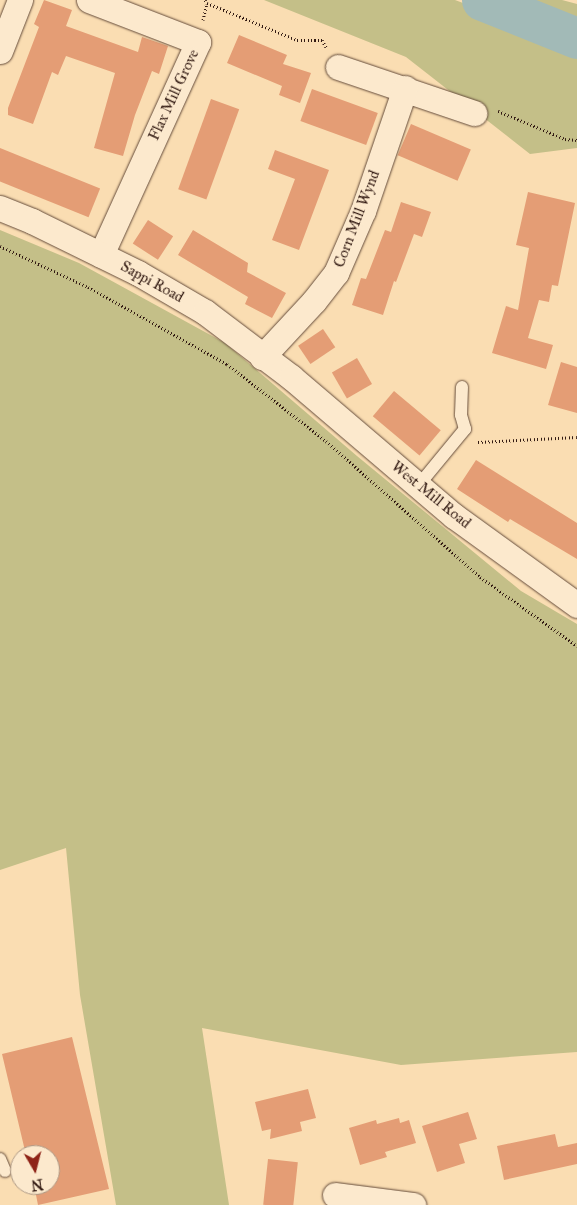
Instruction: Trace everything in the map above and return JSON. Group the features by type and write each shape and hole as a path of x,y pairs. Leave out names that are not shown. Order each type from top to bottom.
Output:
{"street":[{"path":"0,51 20,0"},
{"name":"Flax Mill Grove","path":"89,0 198,42 101,255"},
{"path":"338,67 405,88 474,113"},
{"name":"Corn Mill Wynd","path":"262,357 314,302 336,273 363,211 405,88"},
{"name":"Sappi Road","path":"0,208 32,221 101,255 205,312 262,357 291,377"},
{"name":"West Mill Road","path":"291,377 454,516 577,605"},
{"path":"335,1195 413,1205"}],"lane":[{"path":"418,486 464,429 461,415 462,387"},
{"path":"0,1159 5,1172"}],"path":[{"path":"205,0 207,3 297,40 322,40 338,67"},
{"path":"474,113 491,108 565,139 577,140"},
{"path":"0,246 88,287 228,364 326,442 480,577 577,646"},
{"path":"475,442 577,437"}],"shaded area":[{"path":"264,0 455,0 577,46 577,148 530,154 406,57"},
{"path":"493,0 562,0 577,4 577,33"},
{"path":"0,230 79,263 225,343 357,456 521,591 577,624 577,1052 401,1065 202,1028 229,1205 116,1205 80,995 66,848 0,870"}],"building":[{"path":"44,0 72,10 66,26 138,52 142,37 168,46 159,74 152,71 135,115 123,156 94,148 115,73 66,56 58,75 52,72 33,124 8,115 8,108 39,27 34,24"},
{"path":"239,35 287,55 283,64 311,73 300,103 279,95 282,86 227,63"},
{"path":"312,89 378,113 366,145 300,121"},
{"path":"211,99 239,109 206,199 178,189"},
{"path":"411,124 471,149 458,181 398,155"},
{"path":"0,148 100,188 89,217 0,181"},
{"path":"275,150 329,170 299,250 272,240 295,179 268,169"},
{"path":"528,192 575,203 558,286 552,285 549,302 539,300 528,338 553,345 546,369 492,353 506,306 518,310 529,248 516,245"},
{"path":"401,202 431,212 422,237 414,234 396,282 394,281 383,315 352,305 361,278 366,279 385,230 391,232"},
{"path":"148,220 173,236 158,260 133,243"},
{"path":"193,230 248,263 247,272 286,293 272,318 245,304 248,297 178,255"},
{"path":"323,329 335,347 310,364 298,346"},
{"path":"357,358 372,384 347,398 332,372"},
{"path":"561,362 577,367 577,413 548,405"},
{"path":"394,391 441,430 420,455 373,416"},
{"path":"476,460 577,523 577,559 510,519 508,522 457,489"},
{"path":"72,1037 109,1189 38,1205 36,1195 60,1195 60,1145 24,1145 2,1054"},
{"path":"308,1089 316,1118 300,1122 302,1131 270,1139 271,1129 262,1131 255,1102"},
{"path":"468,1112 477,1139 459,1144 465,1163 437,1172 422,1126"},
{"path":"399,1118 400,1123 409,1120 416,1143 385,1152 387,1157 360,1165 349,1128 376,1120 377,1124"},
{"path":"555,1134 558,1147 577,1143 577,1164 504,1180 497,1146"},
{"path":"268,1159 298,1162 293,1205 263,1205"}],"waterway":[{"path":"482,0 577,38"}]}
